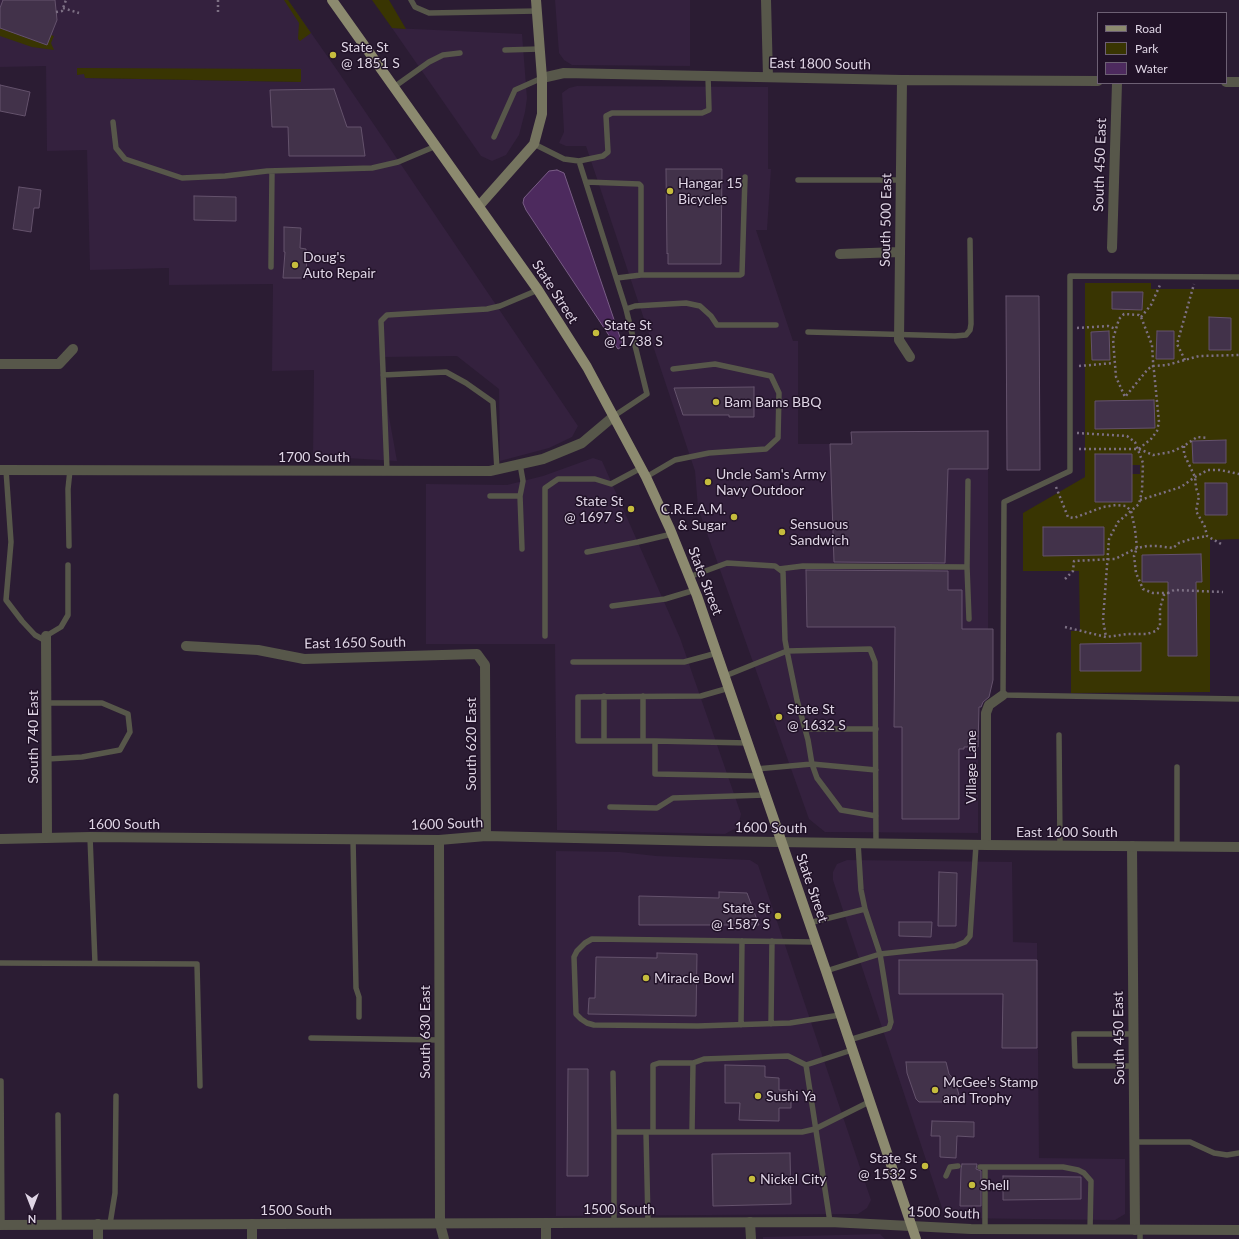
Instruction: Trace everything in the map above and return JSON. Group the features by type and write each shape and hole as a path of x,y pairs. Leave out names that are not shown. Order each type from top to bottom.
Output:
{"main road":[{"name":"State Street","path":"332,0 538,290 587,367 644,473 672,534 695,590 916,1239"},
{"path":"479,206 534,144 542,114 542,78 536,0"}],"street":[{"path":"766,0 768,77"},
{"name":"East 1800 South","path":"542,78 564,73 902,80 1097,81"},
{"name":"South 500 East","path":"902,80 899,340 910,357"},
{"path":"1227,82 1239,82"},
{"name":"South 450 East","path":"1112,248 1116,84"},
{"path":"840,254 899,252"},
{"path":"0,364 59,364 73,349"},
{"name":"1700 South","path":"3,470 490,472 543,459 582,443 614,416"},
{"name":"South 740 East","path":"46,638 47,838"},
{"name":"East 1650 South","path":"186,646 258,650 304,659 477,654"},
{"name":"South 620 East","path":"477,654 485,665 486,836"},
{"name":"Village Lane","path":"981,845 986,713 989,705 1003,695"},
{"name":"1600 South","path":"0,839 90,837 439,840 486,836 895,844"},
{"name":"South 630 East","path":"439,840 440,1224 444,1239"},
{"name":"East 1600 South","path":"895,844 1239,847"},
{"name":"South 450 East","path":"1132,846 1134,1142 1138,1233"},
{"path":"750,1222 751,1239"},
{"name":"1500 South","path":"1,1224 830,1222 911,1226 1090,1230 1138,1233 1239,1230"},
{"path":"546,1223 546,1239"},
{"path":"98,1224 98,1239"},
{"path":"252,1224 252,1239"}],"lane":[{"path":"411,0 415,7 428,13 537,11"},
{"path":"505,50 539,49"},
{"path":"394,87 443,54 460,53"},
{"path":"534,144 564,159 579,161 603,156 608,152 606,116 612,113 702,113 709,110 708,76"},
{"path":"494,137 515,90 542,78"},
{"path":"113,122 116,148 124,159 182,178 225,176 272,171 372,168 398,162 436,146"},
{"path":"579,161 626,308 647,394 614,416"},
{"path":"271,268 272,171"},
{"path":"617,278 641,275 742,274 745,177"},
{"path":"798,180 900,180"},
{"path":"586,182 639,184 641,186 641,275"},
{"path":"808,332 961,336 968,333 971,324 970,240"},
{"path":"1239,277 1070,276 1070,471 1004,502 1003,695 1239,699"},
{"path":"387,471 380,321 386,315 487,309 500,306 538,290"},
{"path":"626,308 635,306 686,303 700,306 711,316 717,325 776,325"},
{"path":"545,636 545,488 558,479 595,479 611,484 644,473 675,460 709,453 766,449 778,438 778,393 771,376 715,364 673,369"},
{"path":"383,375 446,372 466,383 493,402 497,470"},
{"path":"520,464 522,481 520,496 522,549"},
{"path":"3,470 11,542 6,600 35,635 46,638 61,627 68,615 68,565"},
{"path":"69,546 68,489 70,470"},
{"path":"968,481 967,566 969,619"},
{"path":"490,496 520,496"},
{"path":"587,552 672,534"},
{"path":"689,577 727,563 775,566 783,572 785,640 797,700 812,764 817,778 841,810 876,816"},
{"path":"779,569 802,566 967,566"},
{"path":"612,606 665,599 695,590"},
{"path":"725,676 788,650 870,650 875,662 876,843"},
{"path":"573,662 684,662 717,653"},
{"path":"729,688 701,696 578,697 578,741 748,743"},
{"path":"604,696 604,741"},
{"path":"642,741 643,696"},
{"path":"46,703 102,703 128,714 130,732 120,750 82,757 47,759"},
{"path":"805,729 876,729"},
{"path":"1058,735 1060,846"},
{"path":"655,741 654,774 758,772 812,764 876,770"},
{"path":"1177,767 1177,846"},
{"path":"610,807 657,808 673,798 765,795"},
{"path":"90,837 94,963"},
{"path":"353,839 356,988 359,997 359,1017"},
{"path":"849,1040 889,1028 891,1022 880,954 865,909 861,890 858,843"},
{"path":"826,971 880,954 955,946 965,942 970,936 981,845"},
{"path":"809,923 865,909"},
{"path":"815,942 592,939 585,943 577,951 574,957 576,1014 587,1023 594,1024 698,1026 790,1023 840,1015"},
{"path":"741,1025 742,941"},
{"path":"771,1024 772,941"},
{"path":"0,963 198,964 200,1086"},
{"path":"1133,1034 1074,1034 1075,1066 1134,1066"},
{"path":"311,1038 439,1040"},
{"path":"653,1132 653,1065 659,1063 693,1063 704,1059 788,1056 806,1065 852,1050"},
{"path":"692,1132 693,1063"},
{"path":"806,1065 814,1129 830,1222"},
{"path":"613,1073 614,1223"},
{"path":"1,1081 1,1224"},
{"path":"110,1224 115,1193 116,1096"},
{"path":"614,1132 802,1132 814,1129 870,1102"},
{"path":"58,1115 59,1224"},
{"path":"646,1132 648,1223"},
{"path":"1134,1142 1190,1142 1214,1153 1227,1155 1239,1153"},
{"path":"946,1176 950,1167 958,1166"},
{"path":"985,1228 983,1166 1063,1167 1078,1170 1084,1173 1091,1181 1090,1230"}],"path":[{"path":"56,12 62,10 66,0"},
{"path":"218,0 218,13"},
{"path":"63,8 79,14"},
{"path":"1141,317 1151,305 1163,277"},
{"path":"1185,360 1177,344 1196,277"},
{"path":"1139,450 1141,446 1151,439 1157,432 1159,422 1153,366 1152,345 1141,317 1139,315 1124,314 1120,319 1113,339 1116,377 1125,397 1148,369 1153,366 1167,365 1199,356 1239,355"},
{"path":"1070,328 1108,326 1116,329"},
{"path":"1070,367 1114,363"},
{"path":"1070,433 1127,436 1135,442 1143,463 1139,504 1118,522 1109,539 1103,620 1106,637"},
{"path":"1070,448 1139,450 1153,455 1171,452 1184,446 1197,437 1208,438"},
{"path":"1184,446 1184,454 1195,477 1196,488 1199,496 1196,512 1203,523 1206,536"},
{"path":"1140,500 1181,486 1208,470 1220,470 1239,474"},
{"path":"1053,479 1068,517 1074,518 1103,507 1116,505 1126,506 1131,511 1135,529 1137,548 1134,556 1136,573 1143,589 1153,593 1169,593"},
{"path":"1064,579 1073,570 1074,561 1115,559 1137,548 1158,546 1173,548 1180,543 1206,536 1223,545"},
{"path":"1064,627 1106,637 1128,634 1147,634 1156,631 1160,626 1160,608 1164,595 1174,590 1223,592"}],"shaded area":[{"path":"0,0 288,0 578,426 572,437 549,448 500,461 499,389 457,356 385,357 388,411 397,461 313,456 314,370 272,371 273,284 169,285 169,268 90,270 87,150 47,151 46,66 0,67","holes":["301,70 301,82 85,78 85,74"]},
{"path":"555,0 690,0 690,66 572,65 564,60 559,53"},
{"path":"392,28 522,34 527,98 519,135 506,155 492,161 481,156"},
{"path":"577,86 768,87 768,169 771,169 767,230 756,230 793,341 798,341 798,444 830,444 834,560 945,561 948,469 988,469 988,691 978,709 978,833 825,832 809,819 698,508 695,471 586,146 566,146 559,143 564,132 562,93 569,88"},
{"path":"593,458 602,461 680,638 741,814 738,827 725,834 557,830 555,644 426,644 426,484 507,485 543,476"},
{"path":"556,851 620,852 656,856 750,860 758,865 871,1200 867,1208 858,1214 556,1216"},
{"path":"847,860 1012,862 1013,942 1037,943 1039,1158 1125,1159 1125,1214 1115,1220 950,1218 943,1211 833,880 833,872 837,864"},
{"path":"880,1234 885,1239 763,1239 763,1237"}],"green space":[{"path":"284,0 288,0 311,33 300,41 298,39 299,23"},
{"path":"372,0 389,0 406,29 392,28"},
{"path":"0,28 46,45 51,35 54,36 51,43 54,50 32,47 0,36"},
{"path":"77,68 301,69 301,82 85,78 84,74 77,75"},
{"path":"1085,283 1151,283 1151,289 1239,289 1239,539 1210,540 1210,692 1071,693 1071,631 1080,631 1079,571 1023,571 1023,513 1085,477","holes":["1113,292 1142,293 1142,310 1112,309","1209,318 1231,318 1231,350 1209,350","1109,331 1109,360 1092,360 1091,332","1157,331 1174,331 1173,359 1156,359","1154,400 1155,428 1095,428 1095,401","1226,440 1226,463 1193,463 1193,441","1095,454 1132,454 1132,465 1140,465 1140,474 1132,474 1095,502","1205,483 1227,483 1227,515 1205,515","1104,527 1104,555 1043,555","1201,554 1201,582 1142,582 1142,555","1168,596 1196,596 1197,656 1168,656","1141,643 1141,671 1080,671 1080,644"]}],"water":[{"path":"557,170 564,173 623,346 618,349 526,210 523,203 524,198 549,171"}],"building":[{"path":"3,0 55,0 57,20 47,45 0,28 0,8"},
{"path":"0,85 30,92 25,116 0,111"},
{"path":"334,89 347,127 361,127 365,156 289,156 288,127 272,127 270,90"},
{"path":"666,169 722,169 721,264 668,264"},
{"path":"19,187 41,190 39,208 34,208 31,232 13,229"},
{"path":"194,196 236,197 236,221 194,220"},
{"name":"Doug's Auto Repair","path":"284,227 301,228 300,248 306,249 307,252 306,278 283,278 285,252"},
{"path":"1112,292 1143,292 1142,310 1112,309"},
{"path":"1006,296 1039,296 1040,470 1007,470"},
{"path":"1209,317 1231,318 1231,350 1209,350"},
{"path":"1109,331 1110,360 1092,360 1091,332"},
{"path":"1157,331 1174,331 1174,359 1156,359"},
{"name":"Bam Bams BBQ","path":"754,387 754,417 729,417 729,415 683,415 674,388"},
{"path":"1154,400 1155,428 1095,429 1095,401"},
{"path":"988,431 988,469 948,469 945,563 834,562 830,444 852,444 851,432"},
{"path":"1226,440 1226,463 1193,463 1192,441"},
{"path":"1095,454 1132,454 1132,502 1095,502"},
{"path":"1205,483 1227,483 1227,515 1205,515"},
{"path":"1043,527 1104,527 1104,555 1043,556"},
{"path":"1201,554 1202,582 1196,582 1197,656 1168,656 1168,582 1142,582 1142,555"},
{"path":"806,570 948,571 948,590 962,590 962,629 993,629 993,680 989,697 983,702 981,707 979,707 978,747 964,747 964,749 959,749 959,819 902,819 902,727 894,727 895,627 807,627"},
{"path":"1141,643 1141,671 1080,671 1080,644"},
{"path":"939,872 957,873 956,926 938,926"},
{"path":"719,892 747,893 759,925 639,925 639,896 719,898"},
{"path":"899,922 932,922 931,937 899,936"},
{"name":"Miracle Bowl","path":"657,953 697,954 696,1016 588,1014 589,998 595,998 596,957 657,958"},
{"path":"899,960 1037,960 1037,1048 1002,1048 1003,994 899,994"},
{"name":"McGee's Stamp and Trophy","path":"906,1062 946,1062 949,1074 955,1081 961,1102 919,1102 916,1099 907,1073"},
{"name":"Sushi Ya","path":"725,1065 765,1066 765,1077 779,1078 779,1090 791,1090 791,1108 779,1108 779,1121 739,1120 740,1103 725,1103"},
{"path":"568,1069 588,1069 588,1176 567,1176"},
{"path":"932,1121 974,1122 974,1137 957,1136 956,1158 940,1157 940,1136 931,1136"},
{"name":"Nickel City","path":"790,1153 791,1204 713,1206 712,1154"},
{"name":"Shell","path":"962,1164 977,1164 976,1169 981,1171 981,1206 960,1206"},
{"path":"1003,1176 1081,1177 1081,1199 1003,1200"}],"place":[{"name":"State St @ 1851 S","path":"333,55"},
{"name":"Hangar 15 Bicycles","path":"670,191"},
{"name":"Doug's Auto Repair","path":"295,265"},
{"name":"State St @ 1738 S","path":"596,333"},
{"name":"Bam Bams BBQ","path":"716,402"},
{"name":"Uncle Sam's Army Navy Outdoor","path":"708,482"},
{"name":"State St @ 1697 S","path":"631,509"},
{"name":"C.R.E.A.M. & Sugar","path":"734,517"},
{"name":"Sensuous Sandwich","path":"782,532"},
{"name":"State St @ 1632 S","path":"779,717"},
{"name":"State St @ 1587 S","path":"778,916"},
{"name":"Miracle Bowl","path":"646,978"},
{"name":"McGee's Stamp and Trophy","path":"935,1090"},
{"name":"Sushi Ya","path":"758,1096"},
{"name":"State St @ 1532 S","path":"925,1166"},
{"name":"Nickel City","path":"752,1179"},
{"name":"Shell","path":"972,1185"}]}
